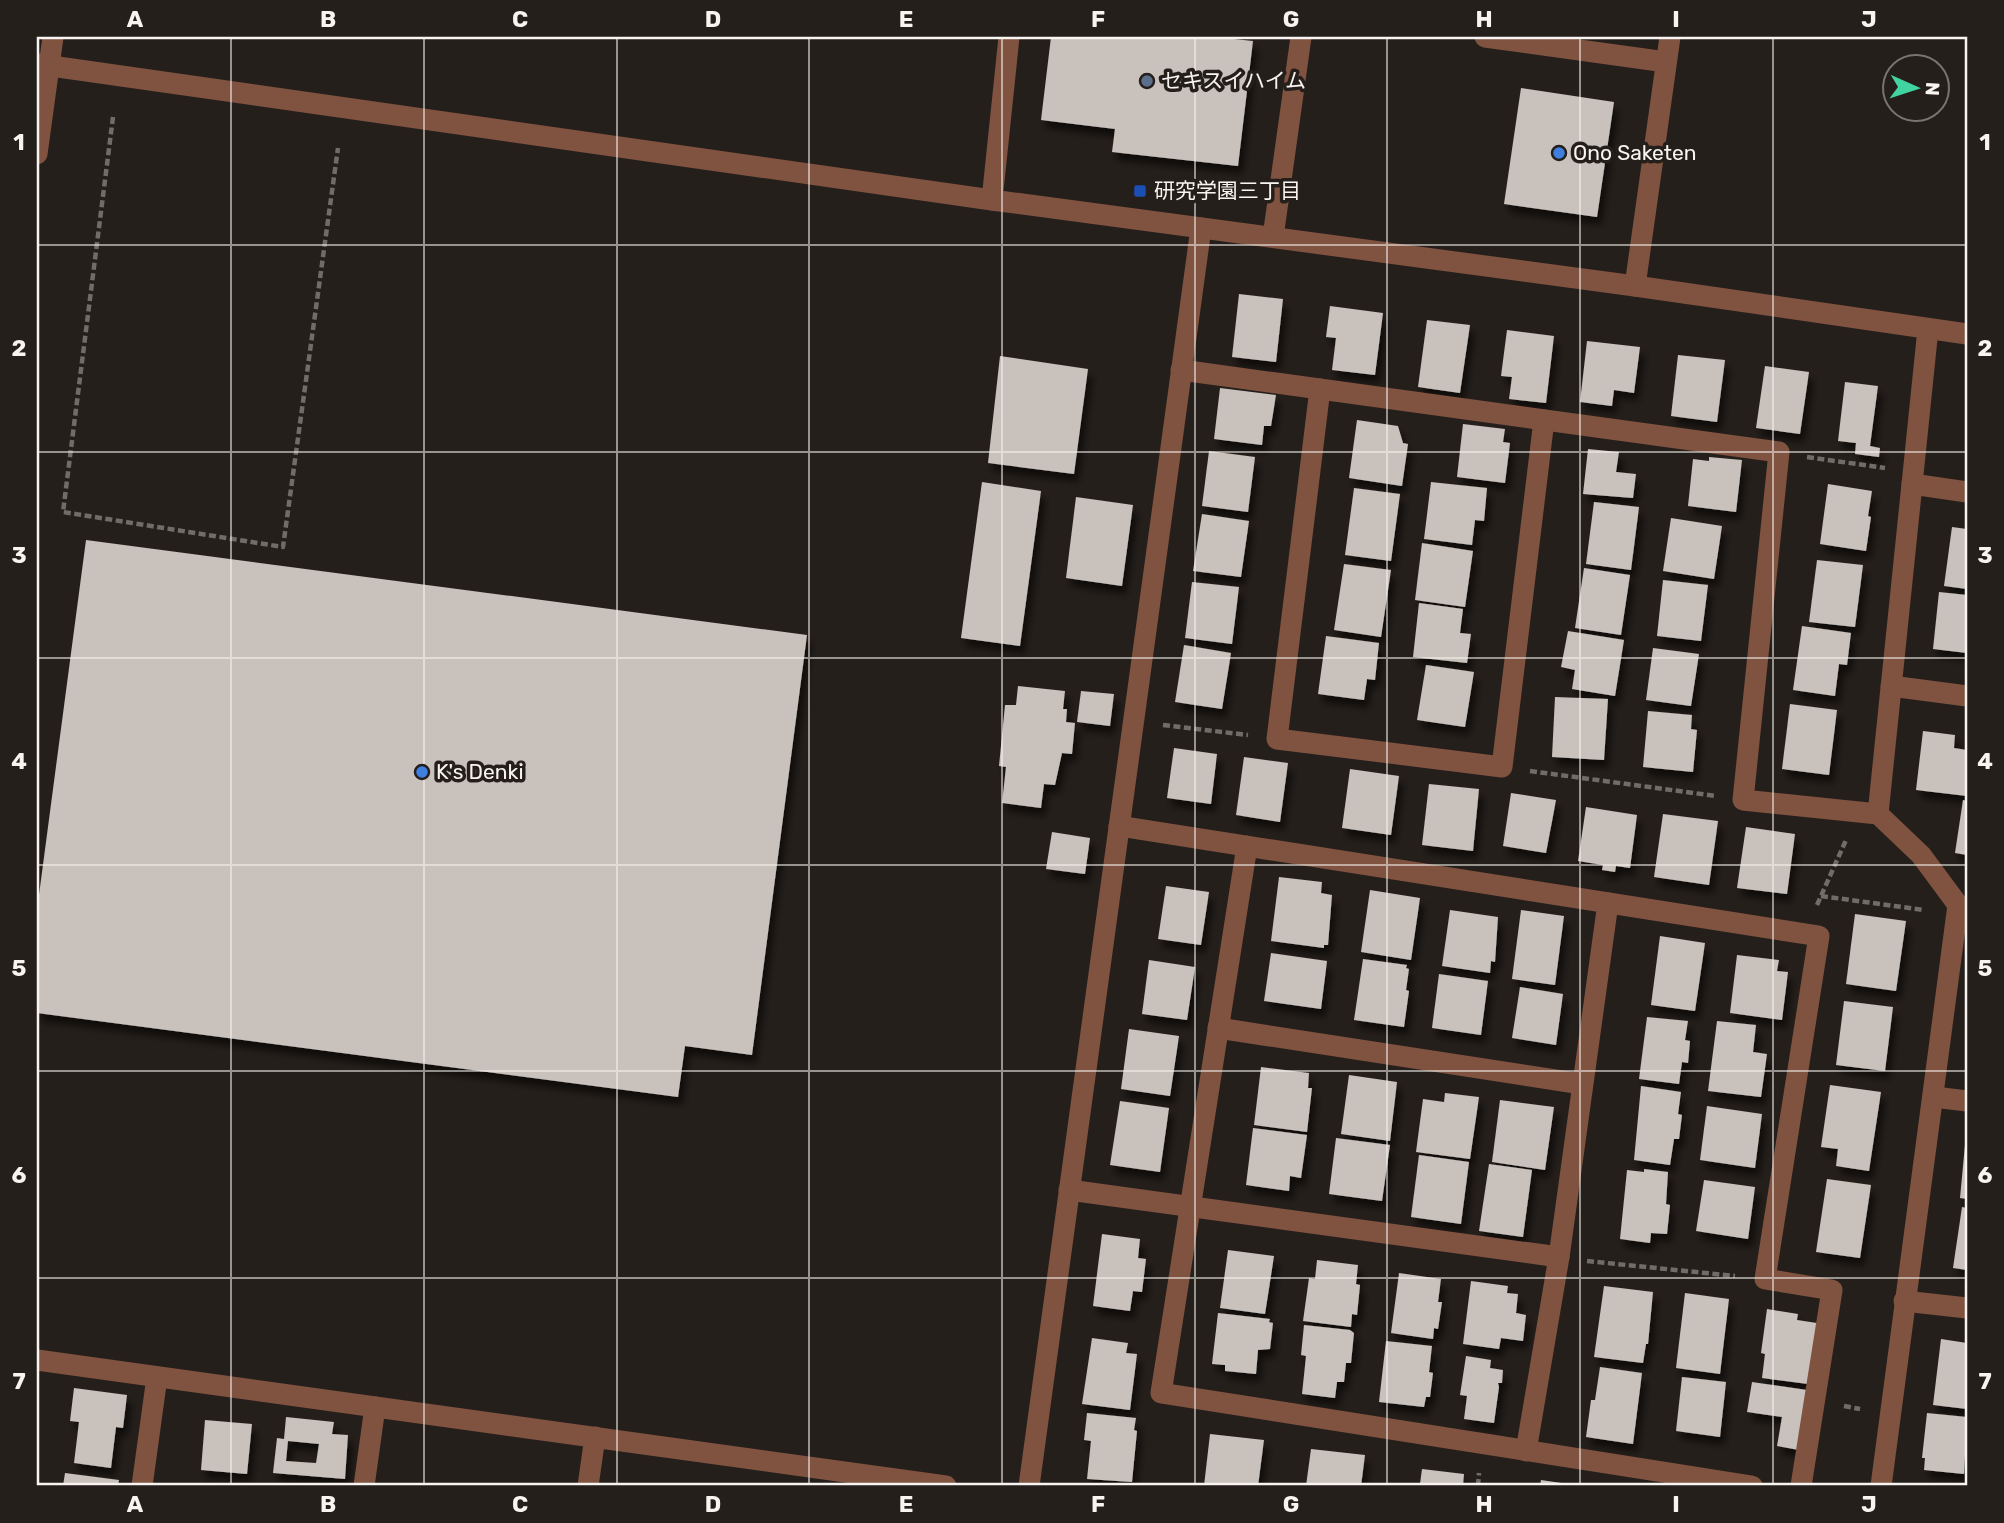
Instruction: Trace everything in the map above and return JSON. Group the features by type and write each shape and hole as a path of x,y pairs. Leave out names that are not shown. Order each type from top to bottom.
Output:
{"street":[{"path":"37,153 43,64 53,37"},
{"path":"992,200 1009,37"},
{"path":"1273,237 1301,37"},
{"path":"1485,37 1666,62"},
{"path":"1635,286 1670,37"},
{"path":"43,64 992,200 1635,286 1967,334"},
{"path":"1029,1486 1200,228"},
{"path":"1878,814 1891,686 1904,477 1928,329"},
{"path":"1181,370 1779,452 1743,800 1878,814 1921,855 1962,906 1904,1301 1881,1486"},
{"path":"1320,389 1277,739 1502,767 1544,420"},
{"path":"1904,477 1967,492"},
{"path":"1891,686 1967,696"},
{"path":"1119,826 1819,936 1765,1279 1832,1290 1801,1486"},
{"path":"1247,846 1161,1393 1752,1486"},
{"path":"1526,1451 1559,1258 1608,903"},
{"path":"1218,1028 1582,1084"},
{"path":"1934,1097 1967,1101"},
{"path":"1069,1190 1559,1258"},
{"path":"1904,1301 1967,1308"},
{"path":"37,1360 595,1437 809,1477 946,1486"},
{"path":"142,1486 157,1377"},
{"path":"364,1486 375,1407"},
{"path":"588,1486 595,1437"}],"path":[{"path":"113,117 63,512 283,547 338,148"},
{"path":"1779,452 1904,477"},
{"path":"1134,721 1277,739"},
{"path":"1502,767 1743,800"},
{"path":"1804,934 1847,837 1850,811"},
{"path":"1821,896 1928,910"},
{"path":"1559,1258 1765,1279"}],"building":[{"name":"セキスイハイム","path":"1051,37 1215,37 1253,41 1238,166 1112,152 1115,129 1041,120"},
{"name":"Ono Saketen","path":"1521,88 1614,102 1597,217 1504,204"},
{"path":"1239,294 1283,299 1276,362 1232,357"},
{"path":"1330,306 1383,313 1375,375 1332,370 1336,338 1326,337"},
{"path":"1427,320 1470,325 1460,393 1418,387"},
{"path":"1507,330 1554,336 1546,403 1509,399 1512,377 1501,376"},
{"path":"1587,341 1640,347 1634,393 1614,390 1612,406 1580,402"},
{"path":"1678,355 1725,360 1717,422 1671,416"},
{"path":"1000,356 1088,369 1074,474 988,463"},
{"path":"1765,366 1809,372 1800,434 1756,428"},
{"path":"1845,382 1878,386 1870,446 1880,448 1879,457 1855,454 1856,443 1838,441"},
{"path":"1220,388 1276,395 1271,426 1264,426 1262,445 1214,439"},
{"path":"1357,420 1398,426 1403,443 1408,444 1402,486 1349,478"},
{"path":"1463,424 1505,429 1503,442 1510,443 1505,483 1457,477"},
{"path":"1588,449 1619,452 1616,472 1636,474 1633,498 1583,494"},
{"path":"1209,451 1255,457 1248,512 1202,506"},
{"path":"1709,457 1742,460 1736,512 1688,506 1693,459 1709,461"},
{"path":"982,482 1041,491 1020,646 961,638"},
{"path":"1431,482 1487,488 1484,521 1475,520 1472,545 1424,539"},
{"path":"1828,484 1872,491 1866,551 1820,544"},
{"path":"1354,488 1400,494 1391,561 1345,555"},
{"path":"1076,497 1133,505 1122,586 1066,578"},
{"path":"1594,502 1639,507 1631,570 1586,564"},
{"path":"1202,514 1249,521 1241,577 1193,571"},
{"path":"1671,518 1722,526 1714,579 1663,571"},
{"path":"1952,527 1967,529 1967,589 1944,586"},
{"name":"K's Denki","path":"86,540 807,635 752,1055 685,1046 678,1097 37,1013 37,910"},
{"path":"1422,543 1473,551 1465,607 1415,600"},
{"path":"1817,560 1863,565 1855,627 1809,622"},
{"path":"1344,564 1391,570 1381,637 1334,630"},
{"path":"1584,568 1630,575 1621,635 1575,628"},
{"path":"1663,580 1708,585 1701,641 1657,636"},
{"path":"1192,582 1239,587 1232,644 1185,638"},
{"path":"1939,592 1967,595 1967,653 1933,649"},
{"path":"1419,603 1463,609 1460,633 1471,634 1467,663 1413,657"},
{"path":"1802,626 1851,633 1847,665 1839,664 1835,696 1793,690"},
{"path":"1568,631 1624,640 1615,696 1572,689 1575,670 1561,667"},
{"path":"1326,636 1379,643 1375,680 1367,679 1364,700 1318,694"},
{"path":"1184,645 1231,653 1222,709 1175,702"},
{"path":"1653,648 1699,654 1691,706 1646,700"},
{"path":"1426,665 1474,672 1465,727 1417,720"},
{"path":"1018,686 1065,691 1063,709 1067,709 1066,722 1075,723 1072,754 1062,753 1055,785 1044,784 1041,808 1002,803 1006,767 999,766 1005,705 1016,705"},
{"path":"1081,691 1114,694 1110,726 1077,722"},
{"path":"1555,697 1608,699 1604,760 1552,757"},
{"path":"1790,704 1837,710 1829,775 1782,769"},
{"path":"1648,711 1692,715 1691,729 1697,730 1693,772 1643,767"},
{"path":"1923,731 1955,735 1954,748 1967,750 1967,796 1916,790"},
{"path":"1174,748 1217,754 1211,804 1167,798"},
{"path":"1244,757 1288,763 1280,822 1236,815"},
{"path":"1350,769 1399,776 1391,835 1342,828"},
{"path":"1429,784 1479,789 1473,851 1422,845"},
{"path":"1511,793 1556,800 1546,853 1503,846"},
{"path":"1963,800 1967,801 1967,855 1955,853"},
{"path":"1586,807 1637,815 1630,868 1616,866 1615,872 1602,870 1603,865 1578,861"},
{"path":"1663,814 1718,821 1709,885 1654,877"},
{"path":"1746,827 1795,834 1787,894 1737,888"},
{"path":"1052,832 1090,838 1085,874 1046,869"},
{"path":"1279,877 1322,882 1321,893 1332,895 1328,945 1324,945 1324,948 1271,941"},
{"path":"1166,886 1209,892 1201,945 1158,939"},
{"path":"1370,890 1420,898 1411,960 1361,952"},
{"path":"1450,910 1498,917 1495,962 1491,961 1490,973 1442,966"},
{"path":"1521,910 1564,916 1555,985 1512,979"},
{"path":"1855,914 1906,921 1896,991 1846,984"},
{"path":"1660,936 1705,943 1695,1011 1651,1005"},
{"path":"1271,953 1327,961 1321,1009 1264,1001"},
{"path":"1737,955 1779,960 1777,971 1788,972 1782,1020 1730,1013"},
{"path":"1363,959 1407,965 1406,968 1409,969 1406,990 1409,991 1404,1027 1354,1020"},
{"path":"1149,960 1195,967 1187,1020 1142,1014"},
{"path":"1439,974 1488,981 1481,1035 1432,1028"},
{"path":"1520,987 1563,994 1556,1045 1512,1038"},
{"path":"1844,1001 1893,1007 1885,1071 1836,1065"},
{"path":"1647,1017 1688,1021 1685,1040 1690,1041 1688,1063 1682,1062 1679,1084 1639,1079"},
{"path":"1717,1021 1756,1025 1753,1052 1767,1054 1761,1097 1708,1091"},
{"path":"1129,1029 1179,1036 1170,1096 1121,1089"},
{"path":"1261,1067 1309,1073 1308,1088 1312,1088 1307,1132 1254,1125"},
{"path":"1349,1075 1397,1082 1390,1141 1341,1134"},
{"path":"1830,1085 1881,1092 1869,1171 1836,1166 1838,1149 1821,1147"},
{"path":"1641,1086 1681,1092 1679,1139 1674,1139 1670,1165 1634,1160"},
{"path":"1445,1093 1479,1097 1470,1159 1416,1152 1423,1099 1444,1102"},
{"path":"1500,1100 1554,1107 1545,1170 1492,1162"},
{"path":"1120,1101 1169,1108 1160,1172 1110,1165"},
{"path":"1707,1106 1762,1114 1755,1168 1700,1160"},
{"path":"1253,1128 1307,1135 1301,1178 1290,1176 1289,1191 1246,1185"},
{"path":"1336,1138 1390,1145 1382,1201 1329,1194"},
{"path":"1965,1145 1967,1146 1967,1199 1960,1198"},
{"path":"1419,1155 1469,1162 1461,1224 1411,1217"},
{"path":"1489,1164 1532,1170 1523,1237 1479,1231"},
{"path":"1644,1169 1668,1172 1666,1204 1670,1205 1667,1234 1651,1233 1650,1243 1620,1239 1627,1170 1644,1172"},
{"path":"1827,1179 1871,1185 1860,1258 1816,1252"},
{"path":"1704,1180 1755,1187 1748,1239 1696,1231"},
{"path":"1962,1207 1967,1208 1967,1270 1953,1268"},
{"path":"1102,1234 1140,1239 1138,1258 1146,1259 1142,1292 1133,1291 1130,1311 1093,1306"},
{"path":"1228,1250 1274,1256 1265,1314 1220,1308"},
{"path":"1317,1260 1358,1265 1356,1284 1360,1285 1357,1315 1352,1314 1351,1327 1303,1321 1309,1278 1315,1279"},
{"path":"1399,1273 1441,1279 1438,1302 1442,1302 1438,1329 1434,1328 1433,1339 1391,1333"},
{"path":"1471,1281 1508,1286 1507,1293 1518,1294 1516,1313 1526,1315 1523,1341 1501,1338 1499,1349 1463,1344"},
{"path":"1604,1286 1653,1292 1648,1344 1643,1363 1594,1357"},
{"path":"1685,1293 1729,1299 1720,1374 1676,1368"},
{"path":"1767,1309 1798,1314 1797,1320 1817,1323 1808,1384 1762,1378 1765,1354 1761,1353"},
{"path":"1218,1313 1270,1319 1269,1322 1273,1323 1270,1349 1258,1350 1256,1374 1225,1371 1225,1365 1212,1364"},
{"path":"1304,1325 1350,1330 1354,1333 1351,1363 1346,1363 1344,1382 1337,1382 1335,1398 1302,1394 1306,1356 1301,1355"},
{"path":"1092,1338 1128,1343 1126,1353 1137,1354 1130,1410 1082,1404"},
{"path":"1941,1339 1967,1343 1967,1409 1933,1405"},
{"path":"1386,1341 1432,1346 1430,1397 1426,1397 1424,1407 1379,1402"},
{"path":"1466,1356 1491,1360 1490,1368 1503,1370 1502,1383 1498,1383 1494,1423 1464,1419 1467,1396 1460,1395"},
{"path":"1600,1367 1642,1373 1633,1444 1586,1437 1591,1400 1595,1400"},
{"path":"1682,1377 1726,1382 1720,1437 1676,1431"},
{"path":"1752,1382 1807,1390 1799,1450 1777,1446 1782,1417 1747,1412"},
{"path":"74,1388 127,1395 123,1428 116,1427 111,1468 74,1463 79,1422 70,1421"},
{"path":"1087,1413 1136,1418 1132,1482 1087,1479 1091,1441 1084,1440"},
{"path":"1927,1413 1967,1417 1964,1474 1924,1470 1925,1458 1922,1458"},
{"path":"286,1417 334,1422 332,1434 348,1435 345,1479 273,1473 277,1438 284,1439","holes":["288,1441 319,1444 316,1463 286,1461"]},
{"path":"205,1420 252,1424 247,1474 201,1470"},
{"path":"1210,1434 1264,1440 1258,1486 1204,1486"},
{"path":"1311,1449 1365,1455 1361,1486 1306,1486"},
{"path":"1422,1469 1464,1474 1463,1486 1408,1486 1408,1483 1420,1484"},
{"path":"65,1473 119,1480 118,1486 63,1486"},
{"path":"1541,1480 1575,1485 1575,1486 1540,1486"}],"place":[{"name":"セキスイハイム","path":"1147,81"},
{"name":"Ono Saketen","path":"1559,153"},
{"name":"研究学園三丁目","path":"1140,191"},
{"name":"K's Denki","path":"422,772"}]}
